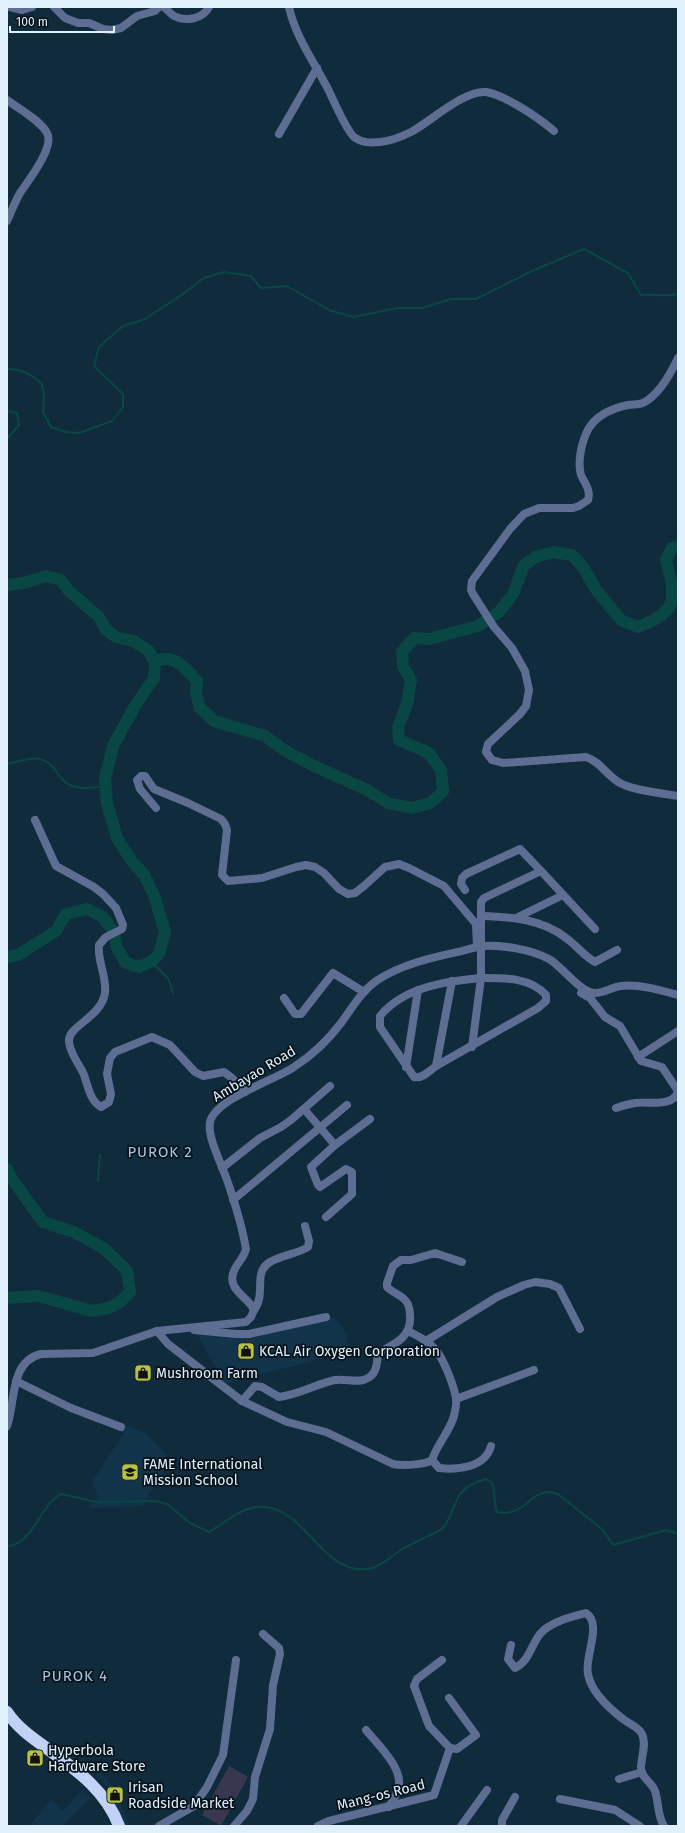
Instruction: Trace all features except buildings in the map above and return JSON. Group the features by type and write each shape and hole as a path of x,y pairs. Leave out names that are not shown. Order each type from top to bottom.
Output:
{"highway":[{"path":"7,1712 12,1720 30,1736 87,1779 106,1800 115,1814 119,1826"}],"street":[{"path":"10,7 22,10 32,7"},
{"path":"54,7 66,18 78,23 89,23 103,29 112,30 121,28 137,16 155,11 159,7"},
{"path":"164,7 174,16 184,19 195,18 203,15 209,7"},
{"path":"288,7 299,36 353,136 363,142 371,143 392,141 412,132 465,97 485,92 526,110 554,131"},
{"path":"279,134 317,68"},
{"path":"7,100 47,132 49,139 49,144 44,154 33,175 20,193 7,221"},
{"path":"678,358 672,370 650,398 642,403 628,405 607,413 597,419 589,427 585,436 579,467 589,489 588,500 580,506 573,508 539,508 529,511 520,519 472,581 471,590 494,627 512,648 525,671 529,690 526,706 520,714 488,744 486,752 492,760 503,763 586,757 598,763 615,780 625,785 678,796"},
{"path":"156,808 138,785 137,780 141,776 145,776 154,789 221,819 227,830 222,875 228,881 262,878 296,866 306,865 320,870 339,890 348,894 355,893 385,867 399,864 444,886 463,910 472,918 476,929 481,978 472,1047"},
{"path":"35,820 56,866 94,887 103,894 116,908 123,925 122,929 106,937 99,945 98,950 105,982 102,1001 95,1013 73,1030 69,1042 94,1101 101,1107 109,1102 111,1094 107,1074 110,1058 115,1052 152,1037 170,1045 195,1072 203,1076 224,1072 245,1092"},
{"path":"465,890 462,884 462,878 466,874 520,849 595,929"},
{"path":"479,947 482,916 481,902 484,898 541,871"},
{"path":"518,917 563,895"},
{"path":"482,916 518,917 550,928 564,936 595,962 617,950"},
{"name":"Ambayao Road","path":"254,1310 251,1303 236,1290 232,1279 234,1269 242,1259 246,1249 233,1200 212,1136 210,1124 212,1117 222,1106 245,1092 277,1077 306,1058 336,1030 364,992 382,977 412,964 479,947 512,949 548,959 562,968 578,985 595,993 610,988 633,985 678,995"},
{"path":"284,998 295,1014 301,1014 333,973 364,992"},
{"path":"481,978 509,978 523,981 542,990 547,998 538,1008 472,1047 436,1066 423,1076 416,1078 411,1075 380,1028 380,1016 397,1001 418,990 452,981 481,978"},
{"path":"436,1066 452,981"},
{"path":"406,1067 418,990"},
{"path":"581,993 590,998 605,1017 620,1026 638,1057 645,1063 662,1067 678,1091 672,1100 635,1103 616,1108"},
{"path":"638,1057 678,1031"},
{"path":"222,1168 260,1138 281,1127 330,1086"},
{"path":"233,1200 347,1105"},
{"path":"304,1109 335,1145"},
{"path":"326,1217 352,1194 352,1172 349,1169 346,1170 320,1187 311,1170 313,1164 335,1145 370,1119"},
{"path":"7,1426 11,1417 16,1381 20,1372 34,1356 41,1354 93,1353 157,1331 246,1322 259,1304 261,1292 260,1273 262,1269 271,1262 308,1247 310,1241 305,1226"},
{"path":"242,1401 255,1386 262,1387 279,1397 294,1394 335,1380 360,1381 367,1379 377,1368 378,1354 398,1342 408,1331 411,1322 408,1304 403,1298 387,1287 393,1266 401,1260 411,1260 435,1253 462,1262"},
{"path":"426,1341 497,1297 531,1282 550,1284 560,1288 580,1329"},
{"path":"190,1327 195,1330 249,1334 326,1317"},
{"path":"157,1331 168,1344 242,1401 287,1422 326,1432 393,1464 403,1465 428,1463 432,1460 453,1418 456,1399 440,1358 426,1341 408,1331"},
{"path":"456,1399 534,1370"},
{"path":"16,1381 71,1408 121,1427"},
{"path":"432,1460 439,1468 450,1469 467,1467 482,1461 490,1452 491,1446"},
{"path":"511,1645 508,1659 515,1668 533,1649 535,1642 541,1633 553,1624 579,1615 586,1614 589,1616 594,1632 587,1665 590,1682 608,1705 643,1735 642,1772 655,1791 658,1814 664,1826"},
{"path":"234,1826 247,1811 253,1799 255,1777 270,1729 273,1685 280,1654 279,1648 264,1634"},
{"path":"159,1826 194,1806 208,1787 223,1755 236,1660"},
{"path":"442,1660 417,1679 414,1686 429,1726 450,1748 457,1749 476,1735 449,1698"},
{"path":"366,1730 392,1762 399,1778 398,1790 389,1807"},
{"name":"Mang-os Road","path":"318,1826 329,1821 434,1795 450,1748"},
{"path":"619,1779 642,1772"},
{"path":"461,1826 487,1790"},
{"path":"502,1826 502,1820 515,1797"},
{"path":"560,1799 615,1810 640,1826"}],"shaded area":[{"path":"335,1318 345,1331 350,1351 224,1384 195,1330 243,1336"},
{"name":"FAME International Mission School","path":"123,1423 147,1435 165,1453 168,1463 142,1506 89,1508 98,1497 92,1482 124,1433 119,1429"},
{"name":"Irisan Roadside Market","path":"83,1759 100,1773 114,1788 129,1826 124,1826 110,1790 98,1776 80,1762"},
{"path":"229,1766 248,1777 221,1826 202,1815"},
{"path":"82,1790 90,1798 63,1826 29,1826 51,1800 63,1811"}],"waterway":[{"path":"7,369 26,373 34,377 42,384 44,397 43,412 51,427 66,432 79,433 112,421 123,407 123,394 94,366 99,347 123,326 143,320 180,296 204,278 224,272 251,276 261,288 287,286 329,310 353,317 398,308 422,308 451,299 476,299 534,270 584,249 628,273 641,295 678,294"},
{"path":"7,411 17,413 19,425 7,439"},
{"path":"155,662 161,659 173,660 188,671 197,681 196,693 200,708 214,721 265,736 284,750 312,765 367,790 388,803 412,808 430,803 443,792 441,770 429,753 399,740 398,727 407,704 411,680 403,666 402,652 414,638 429,639 478,626 499,612 513,594 524,565 536,557 553,552 572,555 583,567 597,591 621,620 638,627 661,616 668,609 671,602 672,584 666,560 672,548 678,547"},
{"path":"7,585 23,583 47,576 61,580 69,591 99,617 106,630 116,637 133,641 148,650 155,662 154,678 135,706 113,746 105,779 107,803 117,838 131,860 145,876 155,898 165,932 159,954 151,962 139,967 126,963 117,948 113,931 103,917 87,909 66,914 56,931 18,955 7,957"},
{"path":"7,764 29,759 40,759 44,760 54,768 68,784 78,788 106,786"},
{"path":"151,962 168,978 173,993"},
{"path":"98,1181 100,1154"},
{"path":"7,1169 12,1179 43,1222 74,1232 105,1249 127,1271 130,1292 120,1302 109,1308 91,1311 39,1296 7,1298"},
{"path":"7,1547 25,1538 47,1506 61,1494 97,1502 156,1501 167,1504 190,1523 209,1532 232,1517 250,1508 273,1508 287,1515 300,1525 323,1550 336,1560 349,1567 364,1569 373,1568 404,1548 444,1527 458,1497 462,1492 467,1487 486,1479 492,1483 497,1512 506,1513 514,1511 541,1493 550,1492 558,1494 603,1530 613,1545 666,1530 678,1534"}],"place":[{"name":"KCAL Air Oxygen Corporation","path":"246,1351"},
{"name":"Mushroom Farm","path":"143,1373"},
{"name":"FAME International Mission School","path":"130,1472"},
{"name":"Hyperbola Hardware Store","path":"35,1758"},
{"name":"Irisan Roadside Market","path":"115,1795"}],"district":[{"name":"PUROK 2","path":"160,1152"},
{"name":"PUROK 4","path":"75,1676"}]}
